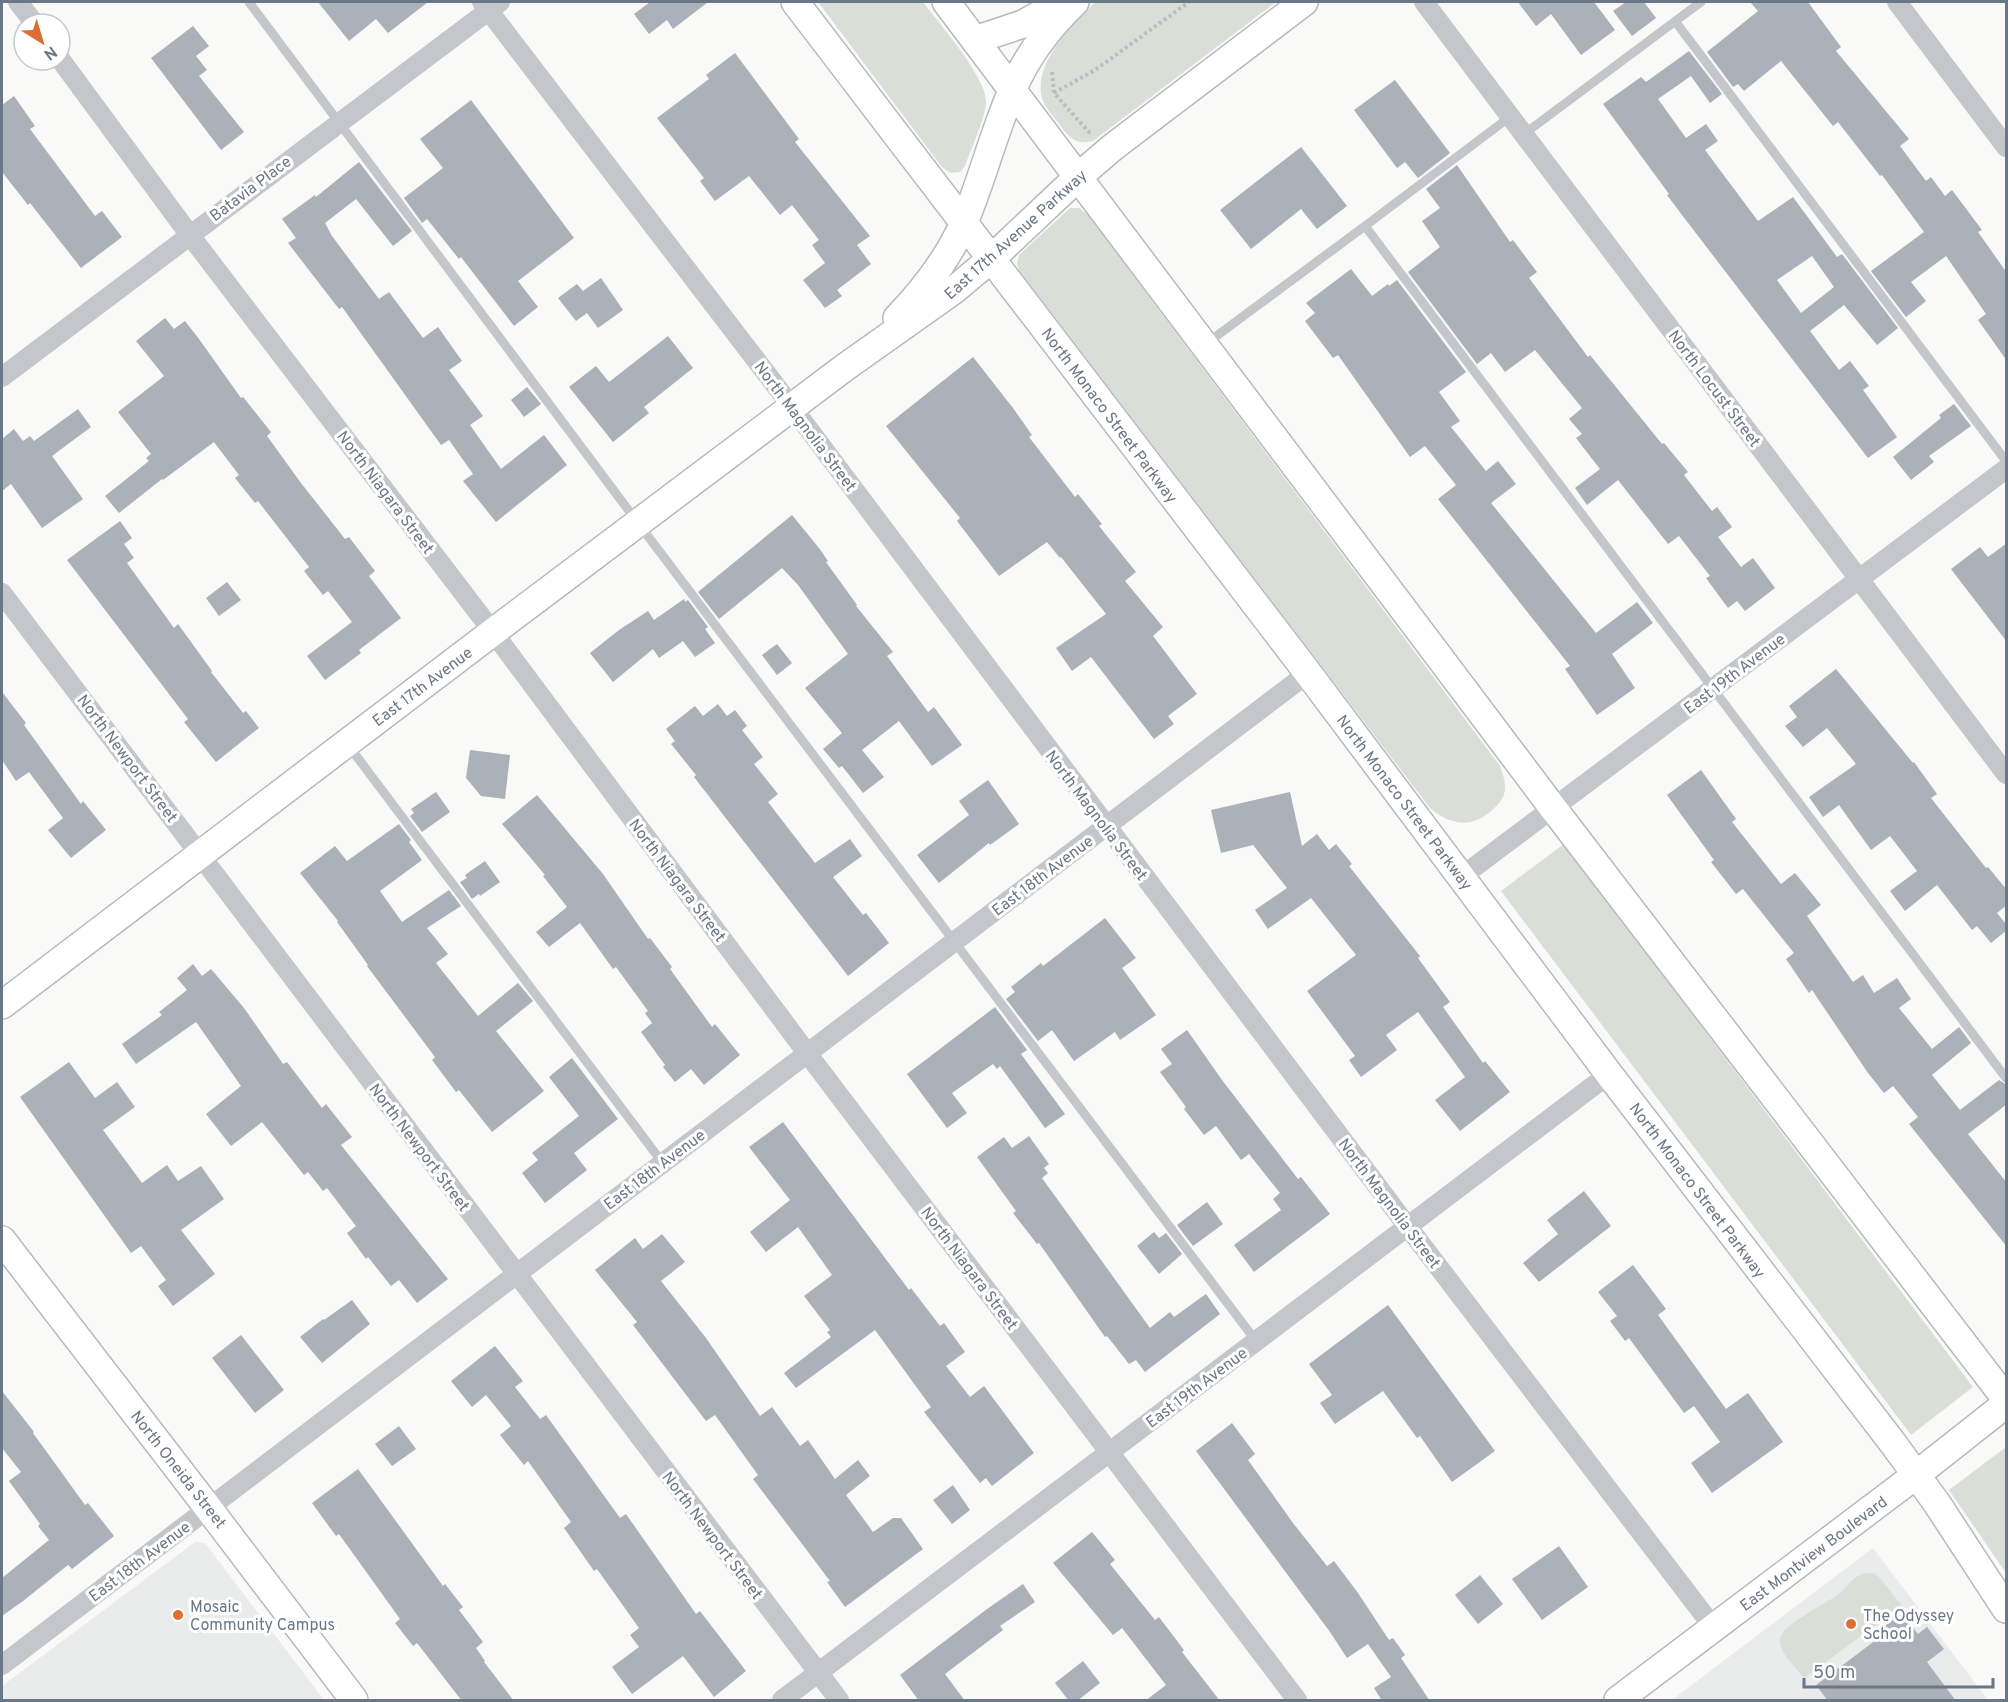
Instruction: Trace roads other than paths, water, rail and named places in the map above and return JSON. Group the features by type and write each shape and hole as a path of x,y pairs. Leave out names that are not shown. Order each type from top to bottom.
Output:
{"main road":[{"name":"North Monaco Street Parkway","path":"795,2 1308,673 1609,1074 1916,1475 2007,1609"},
{"path":"946,2 1553,808 2007,1402"},
{"path":"975,40 1023,24 1062,2"},
{"name":"East 17th Avenue Parkway","path":"844,368 917,297 948,255 963,224 1012,90 1035,48 1075,2"},
{"name":"East 17th Avenue Parkway","path":"844,368 928,310 991,259 1113,147 1304,2"},
{"name":"East 17th Avenue","path":"2,1005 844,368"},
{"name":"North Oneida Street","path":"2,1240 354,1701"},
{"name":"East Montview Boulevard","path":"1618,1701 1916,1475 2007,1402"}],"street":[{"name":"North Locust Street","path":"1424,2 2007,774"},
{"path":"1897,2 2007,147"},
{"name":"Batavia Place","path":"2,377 339,122 490,4"},
{"name":"North Magnolia Street","path":"490,4 1106,827 1714,1628"},
{"name":"North Niagara Street","path":"70,72 189,234 493,632 807,1053 1297,1701"},
{"name":"East 19th Avenue","path":"1461,877 2007,469"},
{"name":"North Newport Street","path":"2,593 839,1701"},
{"name":"East 18th Avenue","path":"2,1665 1308,673"},
{"name":"East 19th Avenue","path":"782,1701 1609,1074"}],"lane":[{"path":"249,2 638,523 1256,1341"},
{"path":"1524,134 1701,2"},
{"path":"1675,21 2007,461"},
{"path":"1204,345 1510,116"},
{"path":"1365,226 2007,1078"},
{"path":"346,743 662,1162"}],"place":[{"name":"Mosaic Community Campus","path":"178,1615"},
{"name":"The Odyssey School","path":"1851,1624"}]}
